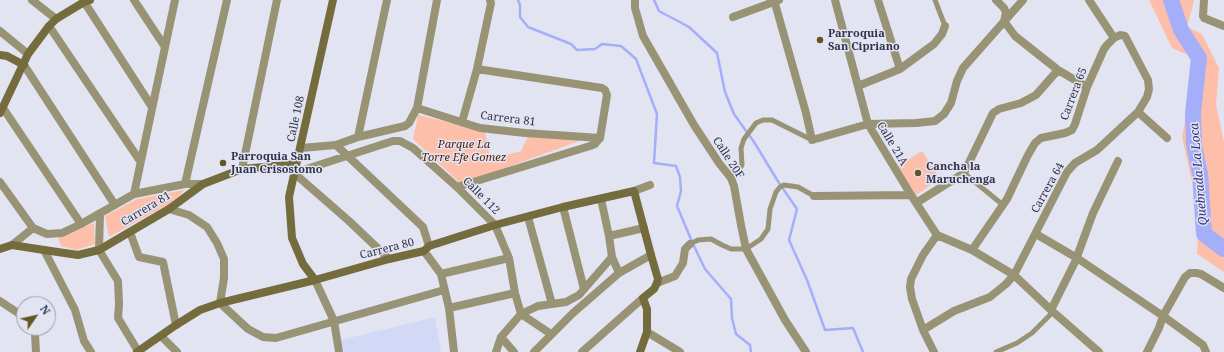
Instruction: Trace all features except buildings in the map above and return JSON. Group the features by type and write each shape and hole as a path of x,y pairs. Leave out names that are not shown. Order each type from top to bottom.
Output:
{"street":[{"path":"32,0 56,19"},
{"path":"134,0 165,47"},
{"path":"134,194 174,0"},
{"path":"185,184 228,0"},
{"path":"242,169 277,0"},
{"name":"Calle 108","path":"333,0 289,197 292,238 303,264 315,280 334,321 339,352"},
{"path":"358,137 387,0"},
{"path":"301,148 336,145 358,137 405,126 409,123 417,108 437,0"},
{"path":"462,122 477,68 491,3 490,0"},
{"name":"Calle 20F","path":"635,0 635,8 643,36 694,125 719,163 731,178 734,186 746,249 784,320 806,352"},
{"path":"733,17 776,0 812,140 868,124 935,121 944,114 951,103 957,81 963,68 1023,0"},
{"name":"Calle 21A","path":"835,0 868,124 916,203 937,234"},
{"path":"878,0 900,69"},
{"path":"996,0 1004,8 1006,13 1004,21"},
{"path":"1089,0 1114,38"},
{"path":"1204,0 1204,18 1224,26"},
{"path":"81,224 1,111 28,54 56,19 86,1 152,107"},
{"path":"1004,21 1015,36 1058,70 1087,87"},
{"path":"49,26 140,161"},
{"path":"858,86 900,69 934,44 942,34 945,26"},
{"path":"0,31 28,54"},
{"name":"Carrera 64","path":"923,330 954,311 990,297 1014,276 1067,172 1075,163 1097,150 1138,112 1147,97 1149,89 1148,80 1125,36 1114,38"},
{"name":"Carrera 65","path":"972,250 1007,199 1035,143 1041,138 1072,130 1076,124 1087,87 1104,49 1114,38"},
{"path":"0,55 7,56 24,65 115,205"},
{"path":"457,187 590,146 595,144 600,138 607,95 605,90 602,88 477,68"},
{"path":"916,203 964,173 993,113 999,109 1021,103 1036,95 1058,70"},
{"name":"Carrera 81","path":"417,108 480,128 525,133 600,138"},
{"path":"1138,112 1167,138"},
{"name":"Calle 112","path":"295,169 349,156 393,141 400,141 413,148 457,187 495,225 509,258 515,293 521,314"},
{"path":"336,145 423,228 426,248 441,274 449,308 454,352"},
{"path":"1051,310 1077,258 1093,213 1118,161"},
{"name":"Carrera 81","path":"12,244 78,255 98,250 169,209 203,184 242,169 295,169"},
{"path":"295,169 389,259"},
{"path":"0,182 33,228 12,244 0,249"},
{"name":"Carrera 81","path":"33,228 47,234 62,233 100,214 134,194 185,184 203,184"},
{"name":"Carrera 80","path":"137,352 176,324 200,310 220,303 315,280 426,248 495,225 634,191 650,185"},
{"path":"582,352 654,289 657,284 658,279 634,191"},
{"path":"814,196 911,195"},
{"path":"601,199 612,257 619,273"},
{"path":"564,207 584,289"},
{"path":"169,209 189,215 207,227 217,242 224,259 224,278 220,303 248,329 263,337 276,338 444,290"},
{"path":"100,214 98,250 118,280 118,318 137,352"},
{"path":"528,217 552,304"},
{"path":"609,236 644,228"},
{"path":"130,232 139,257 163,262 176,324"},
{"path":"934,352 923,330 912,299 910,287 911,279 923,255 937,234 972,250 1014,276 1099,352"},
{"path":"1036,234 1077,258 1163,316 1203,345 1205,350"},
{"path":"657,284 675,276 683,264 685,249 690,244"},
{"path":"44,250 75,310 84,341 91,352"},
{"path":"534,352 573,313 619,273 651,255"},
{"path":"496,352 501,337 521,314 538,306 566,302 579,295 612,257"},
{"path":"441,274 509,258"},
{"path":"1147,352 1159,328 1163,316 1185,277 1190,273 1196,272 1224,288"},
{"path":"449,308 515,293"},
{"path":"640,352 647,332 647,309 644,298"},
{"path":"0,301 16,312"},
{"path":"521,314 551,334"},
{"path":"647,332 680,352"},
{"path":"35,336 36,352"},
{"path":"161,336 177,352"},
{"path":"501,337 514,352"}],"lane":[{"path":"935,0 945,26"},
{"path":"731,178 738,172 742,165 741,148 744,139 756,123 763,120 772,120 812,140"},
{"path":"964,173 1003,205"},
{"path":"690,244 698,240 711,239 731,249 746,249 761,239 768,229 770,209 776,192 780,187 784,185 798,187 814,196"},
{"path":"996,352 1018,343 1032,333 1050,315 1051,310"}],"shaded area":[{"path":"435,317 441,352 344,352 341,340"}],"green space":[{"path":"1149,0 1193,0 1187,27 1202,34 1219,68 1216,104 1224,142 1224,272 1197,254 1199,213 1182,137 1197,59 1172,48"},
{"name":"Parque La Torre Efe Gomez","path":"418,115 485,131 490,159 521,151 529,134 585,139 461,184 413,139"},
{"name":"Cancha la Maruchenga","path":"922,151 940,178 915,196 896,167"},
{"path":"184,190 167,205 109,237 105,216 137,199"},
{"path":"94,223 95,244 76,250 61,246 58,238"}],"waterway":[{"path":"518,0 520,5 520,17 528,27 571,44 577,50 595,49 602,44 621,46 636,59 657,114 654,163 676,166 680,177 681,191 677,206 705,269 731,299 732,318 736,334 750,345 751,352"},
{"path":"654,0 659,11 689,27 717,53 725,92 734,114 797,209 789,240 807,280 825,330 853,328 863,352"},
{"name":"Quebrada La Loca","path":"1171,0 1181,30 1199,58 1193,113 1194,145 1200,174 1204,234 1224,249"}],"place":[{"name":"Parroquia San Cipriano","path":"820,40"},
{"name":"Parroquia San Juan Crisostomo","path":"223,163"},
{"name":"Cancha la Maruchenga","path":"918,173"}]}
